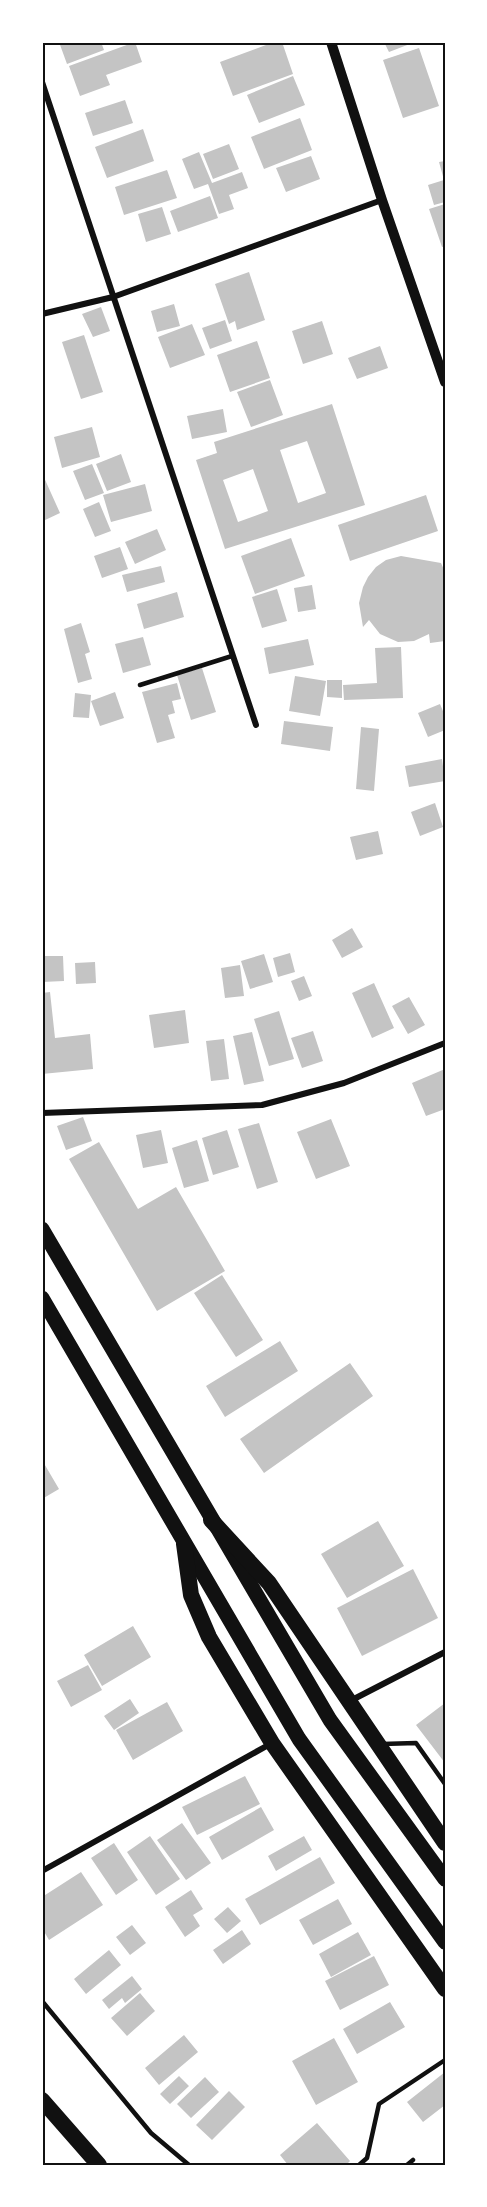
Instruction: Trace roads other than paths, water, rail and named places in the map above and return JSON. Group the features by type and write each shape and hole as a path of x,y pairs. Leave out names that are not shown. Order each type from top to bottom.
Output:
{"highway":[{"path":"212,1520 269,1583 445,1843"},
{"path":"184,1544 191,1595 209,1637 272,1743 445,1989"},
{"path":"42,2100 99,2165"}],"main road":[{"path":"42,1229 330,1720 445,1879"},
{"path":"42,1298 299,1739 445,1942"}],"street":[{"path":"331,42 382,200 445,382"},
{"path":"42,82 255,725"},
{"path":"42,314 113,297 382,200"},
{"path":"42,1113 262,1105 344,1083 445,1043"},
{"path":"350,1701 445,1652"},
{"path":"42,1871 272,1743"}],"lane":[{"path":"140,685 232,656"},
{"path":"379,1744 416,1743 445,1784"},
{"path":"42,2001 150,2133 189,2165"},
{"path":"359,2165 367,2158 379,2104 445,2060"},
{"path":"367,2158 373,2165"},
{"path":"407,2165 413,2160"}]}
